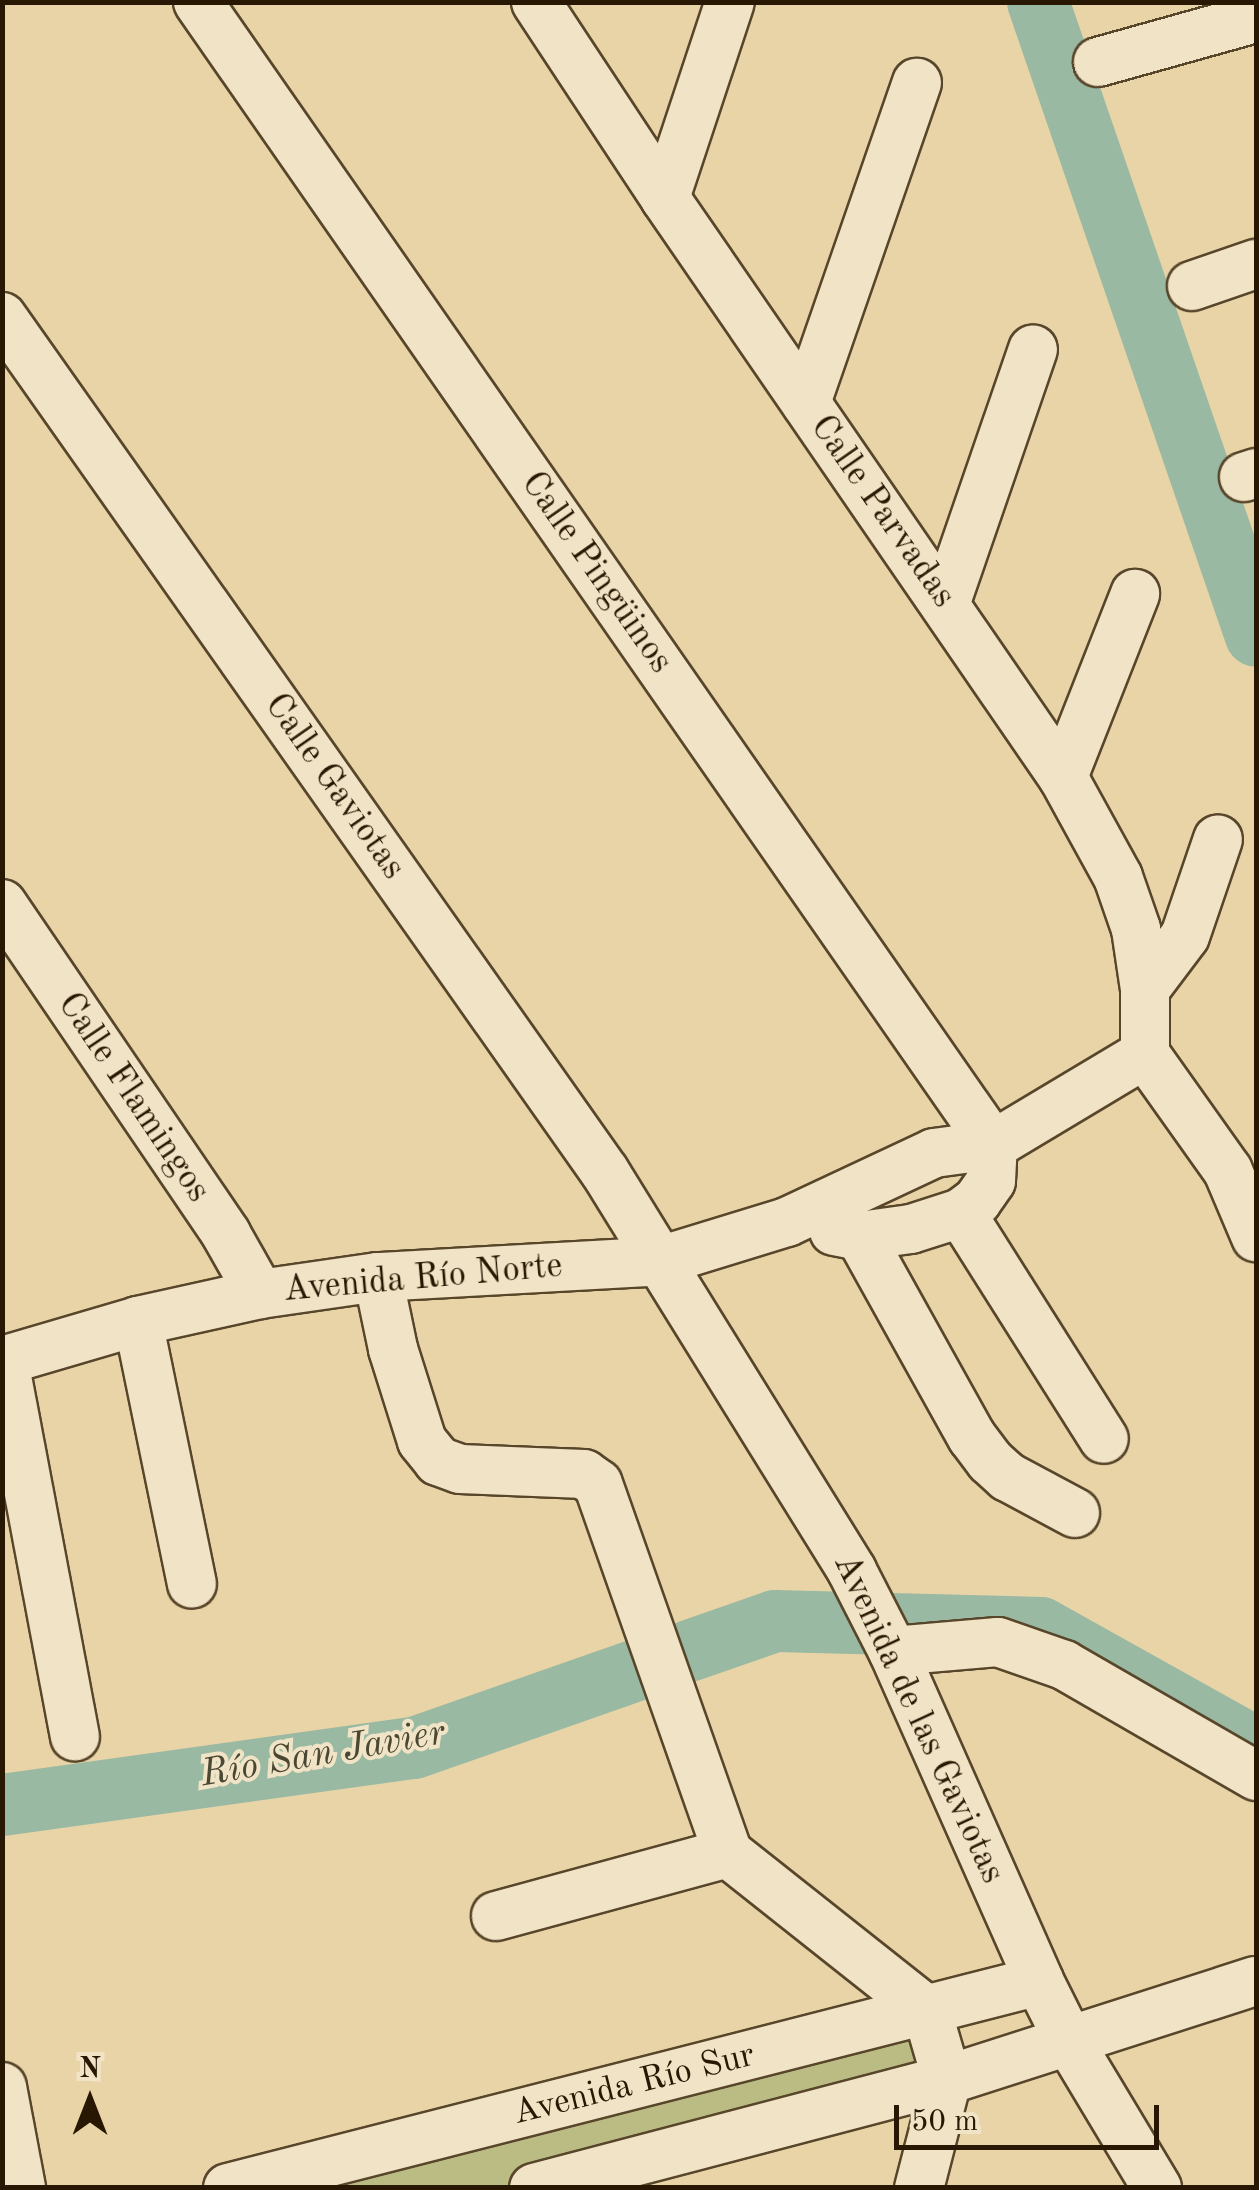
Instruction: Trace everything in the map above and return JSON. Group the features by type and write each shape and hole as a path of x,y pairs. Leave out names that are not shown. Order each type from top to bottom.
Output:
{"street":[{"name":"Calle Pingüinos","path":"198,2 994,1145"},
{"name":"Calle Parvadas","path":"536,2 665,198 1063,777 1118,877 1136,929 1145,989 1145,1054"},
{"path":"665,198 730,2"},
{"path":"1098,62 1256,18"},
{"path":"806,403 918,83"},
{"path":"1192,286 1256,264"},
{"name":"Calle Gaviotas","path":"2,317 606,1172 660,1261"},
{"path":"946,602 1033,350"},
{"path":"1063,777 1135,594"},
{"path":"1145,989 1185,936 1218,839"},
{"name":"Calle Flamingos","path":"2,904 226,1234 260,1294"},
{"name":"Avenida Río Norte","path":"3,1361 138,1321 260,1294 378,1276 660,1261 787,1222 934,1153 994,1145 1145,1054"},
{"path":"1145,1054 1228,1171 1256,1236"},
{"path":"994,1145 991,1181 961,1214 1104,1439"},
{"name":"Avenida Río Norte","path":"787,1222 860,1236 911,1229 961,1214"},
{"path":"860,1236 972,1437 990,1461 1008,1477 1075,1513"},
{"name":"Avenida de las Gaviotas","path":"660,1261 852,1570 889,1644 1039,1981 1070,2043 1157,2188"},
{"path":"378,1276 393,1349 422,1442 438,1461 460,1469 584,1474 598,1484 728,1853 928,2012 947,2080 919,2188"},
{"path":"138,1321 192,1584"},
{"path":"3,1361 74,1736"},
{"path":"889,1644 998,1642 1064,1665 1256,1776"},
{"path":"496,1916 728,1853"},
{"name":"Avenida Río Sur","path":"228,2188 1039,1981"},
{"name":"Avenida Río Sur","path":"534,2188 947,2080 1256,1982"},
{"path":"2,2087 21,2188"}],"green space":[{"path":"926,2015 944,2079 526,2187 247,2188"}],"waterway":[{"path":"1038,2 1256,636"},
{"name":"Río San Javier","path":"689,1651 775,1621 1041,1628 1256,1748"},
{"name":"Río San Javier","path":"2,1805 414,1748 634,1671"}]}
